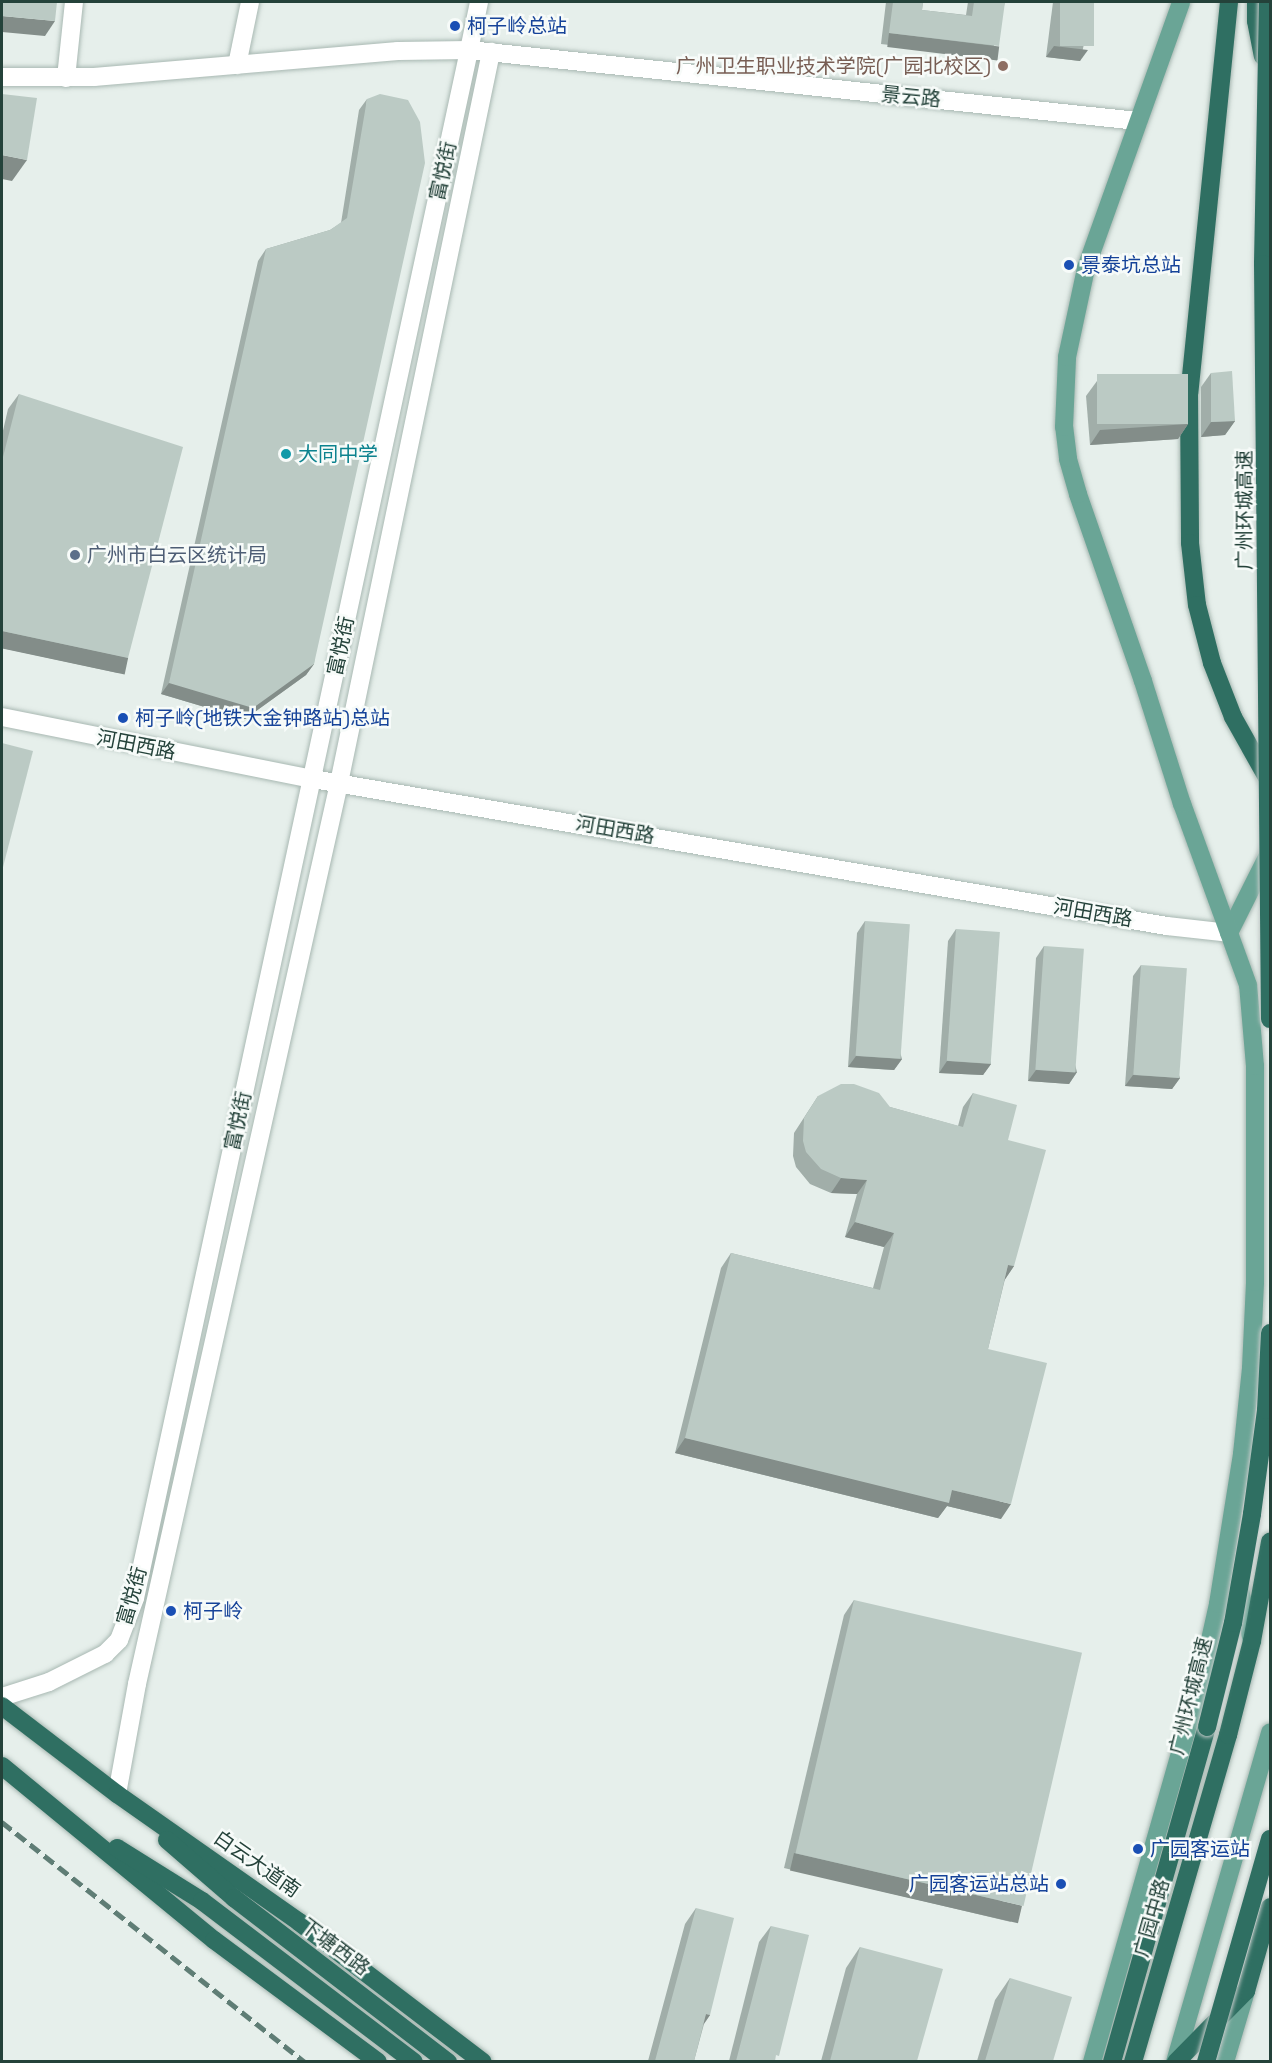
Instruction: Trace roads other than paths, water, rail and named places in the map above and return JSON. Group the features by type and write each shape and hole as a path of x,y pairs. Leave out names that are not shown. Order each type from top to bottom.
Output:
{"highway":[{"path":"1229,2 1189,393 1190,543 1197,604 1212,663 1233,717 1270,783"},
{"path":"1256,2 1256,21 1270,93"},
{"name":"广州环城高速","path":"1268,2 1263,264 1270,1019"},
{"name":"广州环城高速","path":"1112,2061 1207,1727 1233,1623 1266,1410 1270,1333"},
{"name":"广园中路","path":"1133,2061 1228,1735 1252,1641 1270,1542"},
{"name":"白云大道南","path":"2,1706 117,1794 282,1909 483,2061"},
{"path":"2,1766 214,1940 378,2061"},
{"name":"下塘西路","path":"117,1794 234,1898 446,2060"},
{"path":"76,1826 202,1901 414,2061"},
{"path":"1206,2061 1270,1839"},
{"path":"1175,2061 1246,1991 1270,1907"}],"main road":[{"path":"1092,2061 1201,1680 1229,1546 1251,1368 1256,1164 1253,1021 1248,985 1182,804 1143,681 1078,494 1068,458 1064,427 1067,357 1076,306 1086,268 1181,2"},
{"path":"1229,933 1270,850"},
{"path":"1256,1164 1270,1139"},
{"path":"1229,1546 1252,1641"},
{"path":"1175,2061 1270,1732"},
{"path":"1259,1775 1270,1761"},
{"path":"1225,2061 1246,1991"}],"street":[{"path":"66,78 74,2"},
{"path":"237,65 250,2"},
{"name":"富悦街","path":"2,1697 49,1682 105,1654 119,1640 135,1598 479,2"},
{"path":"2,77 66,78 398,51 469,50"},
{"name":"景云路","path":"469,50 1138,121"},
{"name":"富悦街","path":"117,1794 140,1674 339,783 491,52"},
{"path":"354,585 378,590"},
{"name":"河田西路","path":"2,717 313,779 1167,926 1229,933"}],"railway":[{"path":"2,1822 305,2062"}],"place":[{"name":"柯子岭总站","path":"455,26"},
{"name":"广州卫生职业技术学院(广园北校区)","path":"1003,66"},
{"name":"景泰坑总站","path":"1069,265"},
{"name":"大同中学","path":"286,454"},
{"name":"广州市白云区统计局","path":"75,555"},
{"name":"柯子岭(地铁大金钟路站)总站","path":"123,718"},
{"name":"柯子岭","path":"171,1611"},
{"name":"广园客运站","path":"1138,1849"},
{"name":"广园客运站总站","path":"1061,1884"}]}
